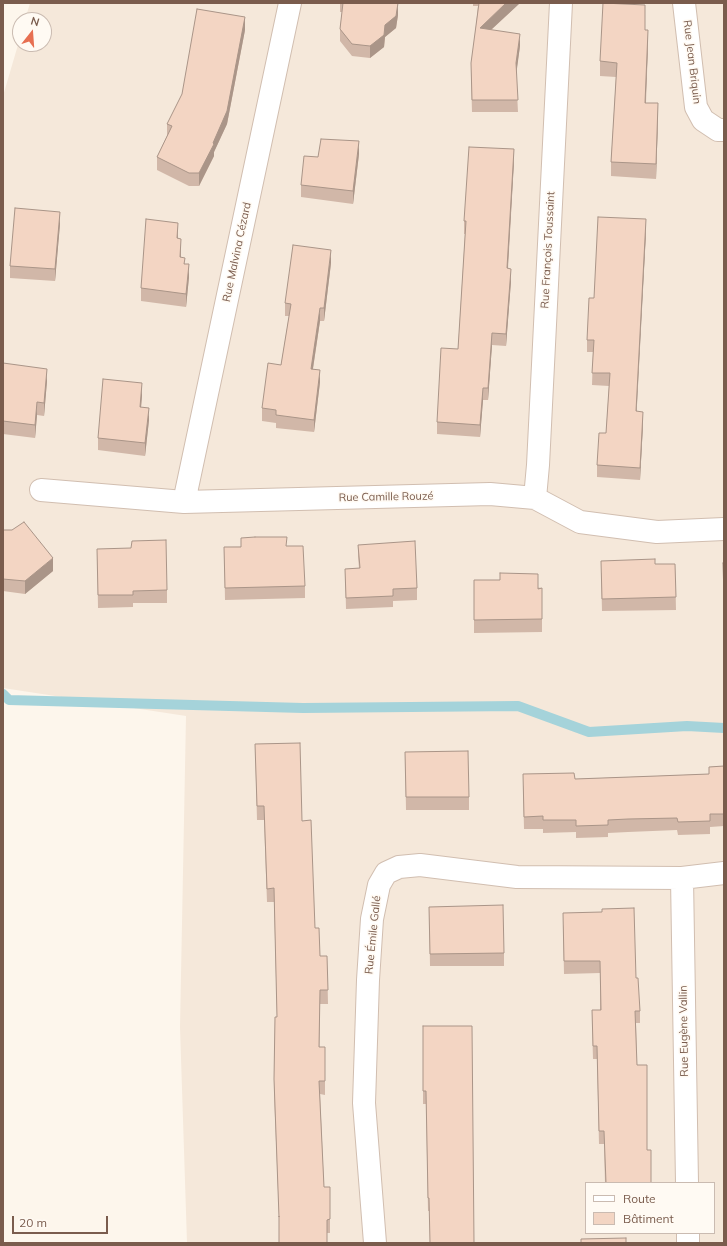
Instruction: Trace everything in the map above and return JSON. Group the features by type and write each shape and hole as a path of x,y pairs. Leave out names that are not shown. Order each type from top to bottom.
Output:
{"street":[{"name":"Rue Malvina Cézard","path":"184,502 290,3"},
{"name":"Rue François Toussaint","path":"535,498 538,465 561,3"},
{"name":"Rue Jean Briquin","path":"684,3 696,107 703,120 718,130 724,130"},
{"name":"Rue Camille Rouzé","path":"41,490 184,502 490,494 535,498 580,522 657,532 724,529"},
{"name":"Rue Émile Gallé","path":"374,1243 364,1103 368,980 372,919 379,885 386,872 399,867 420,865 517,877 682,878 724,873"},
{"name":"Rue Eugène Vallin","path":"682,878 687,1182"}],"shaded area":[{"path":"30,3 724,3 724,1243 187,1243 180,1027 186,716 3,688 3,96 16,52 52,52 52,12 27,12"}],"building":[{"path":"343,3 398,3 396,16 385,25 384,35 370,46 352,44 340,29"},
{"path":"479,3 506,3 480,28 520,34 516,63 518,100 472,100 471,63"},
{"path":"603,3 645,5 645,30 648,30 645,103 658,103 656,164 611,162 617,63 600,61"},
{"path":"197,9 245,17 227,111 213,143 214,144 199,173 189,173 157,157 172,126 167,124 182,94"},
{"path":"321,139 359,141 353,191 301,185 304,156 318,157"},
{"path":"469,147 514,149 507,268 511,269 506,334 492,333 488,388 483,388 480,425 437,422 441,348 458,349"},
{"path":"15,208 60,212 55,269 10,266"},
{"path":"598,217 646,219 636,411 643,412 640,468 597,465 599,433 606,433 610,373 592,373 594,340 587,340 589,298 594,298"},
{"path":"146,219 178,223 177,238 181,239 180,257 185,258 184,264 189,264 186,294 141,288"},
{"path":"293,245 331,250 324,308 320,308 311,369 320,370 314,420 276,415 276,410 262,408 268,363 281,365 291,304 285,303"},
{"path":"3,363 47,369 44,403 37,402 35,425 3,421"},
{"path":"103,379 142,383 140,407 149,408 145,443 98,438"},
{"path":"24,522 53,558 25,581 3,579 3,530 12,530"},
{"path":"287,537 286,546 303,546 305,586 225,588 224,547 241,547 241,538"},
{"path":"166,540 167,590 133,591 133,595 98,595 97,549 131,548 132,541"},
{"path":"415,541 417,588 393,589 393,596 346,598 345,569 360,568 358,545"},
{"path":"655,559 655,564 675,564 676,597 602,599 601,561"},
{"path":"723,563 724,563 724,596"},
{"path":"500,573 538,574 538,589 542,588 542,619 474,620 474,580 500,580"},
{"path":"300,743 302,821 311,820 315,928 319,928 320,956 327,956 328,990 320,990 319,1047 325,1047 325,1081 319,1081 324,1187 330,1187 330,1219 327,1220 327,1243 279,1243 274,1079 275,1017 277,1017 274,888 267,889 264,806 257,806 255,744"},
{"path":"468,751 469,797 406,797 405,752"},
{"path":"724,766 724,814 710,814 710,821 678,822 677,818 628,819 608,820 608,825 576,826 576,820 543,820 543,816 524,817 523,774 574,773 575,779 709,774 709,767"},
{"path":"503,905 504,953 430,954 429,907"},
{"path":"634,908 636,978 638,978 640,1011 635,1011 637,1065 647,1065 647,1150 651,1150 651,1182 606,1182 604,1131 599,1131 597,1046 593,1046 592,1010 601,1010 600,961 564,961 563,913 602,912 602,909"},
{"path":"423,1026 472,1026 474,1243 430,1243 426,1091 423,1091"},
{"path":"626,1238 626,1243 581,1243 581,1239"}],"waterway":[{"path":"3,694 9,700 303,708 518,706 589,732 687,726 724,728"}]}
